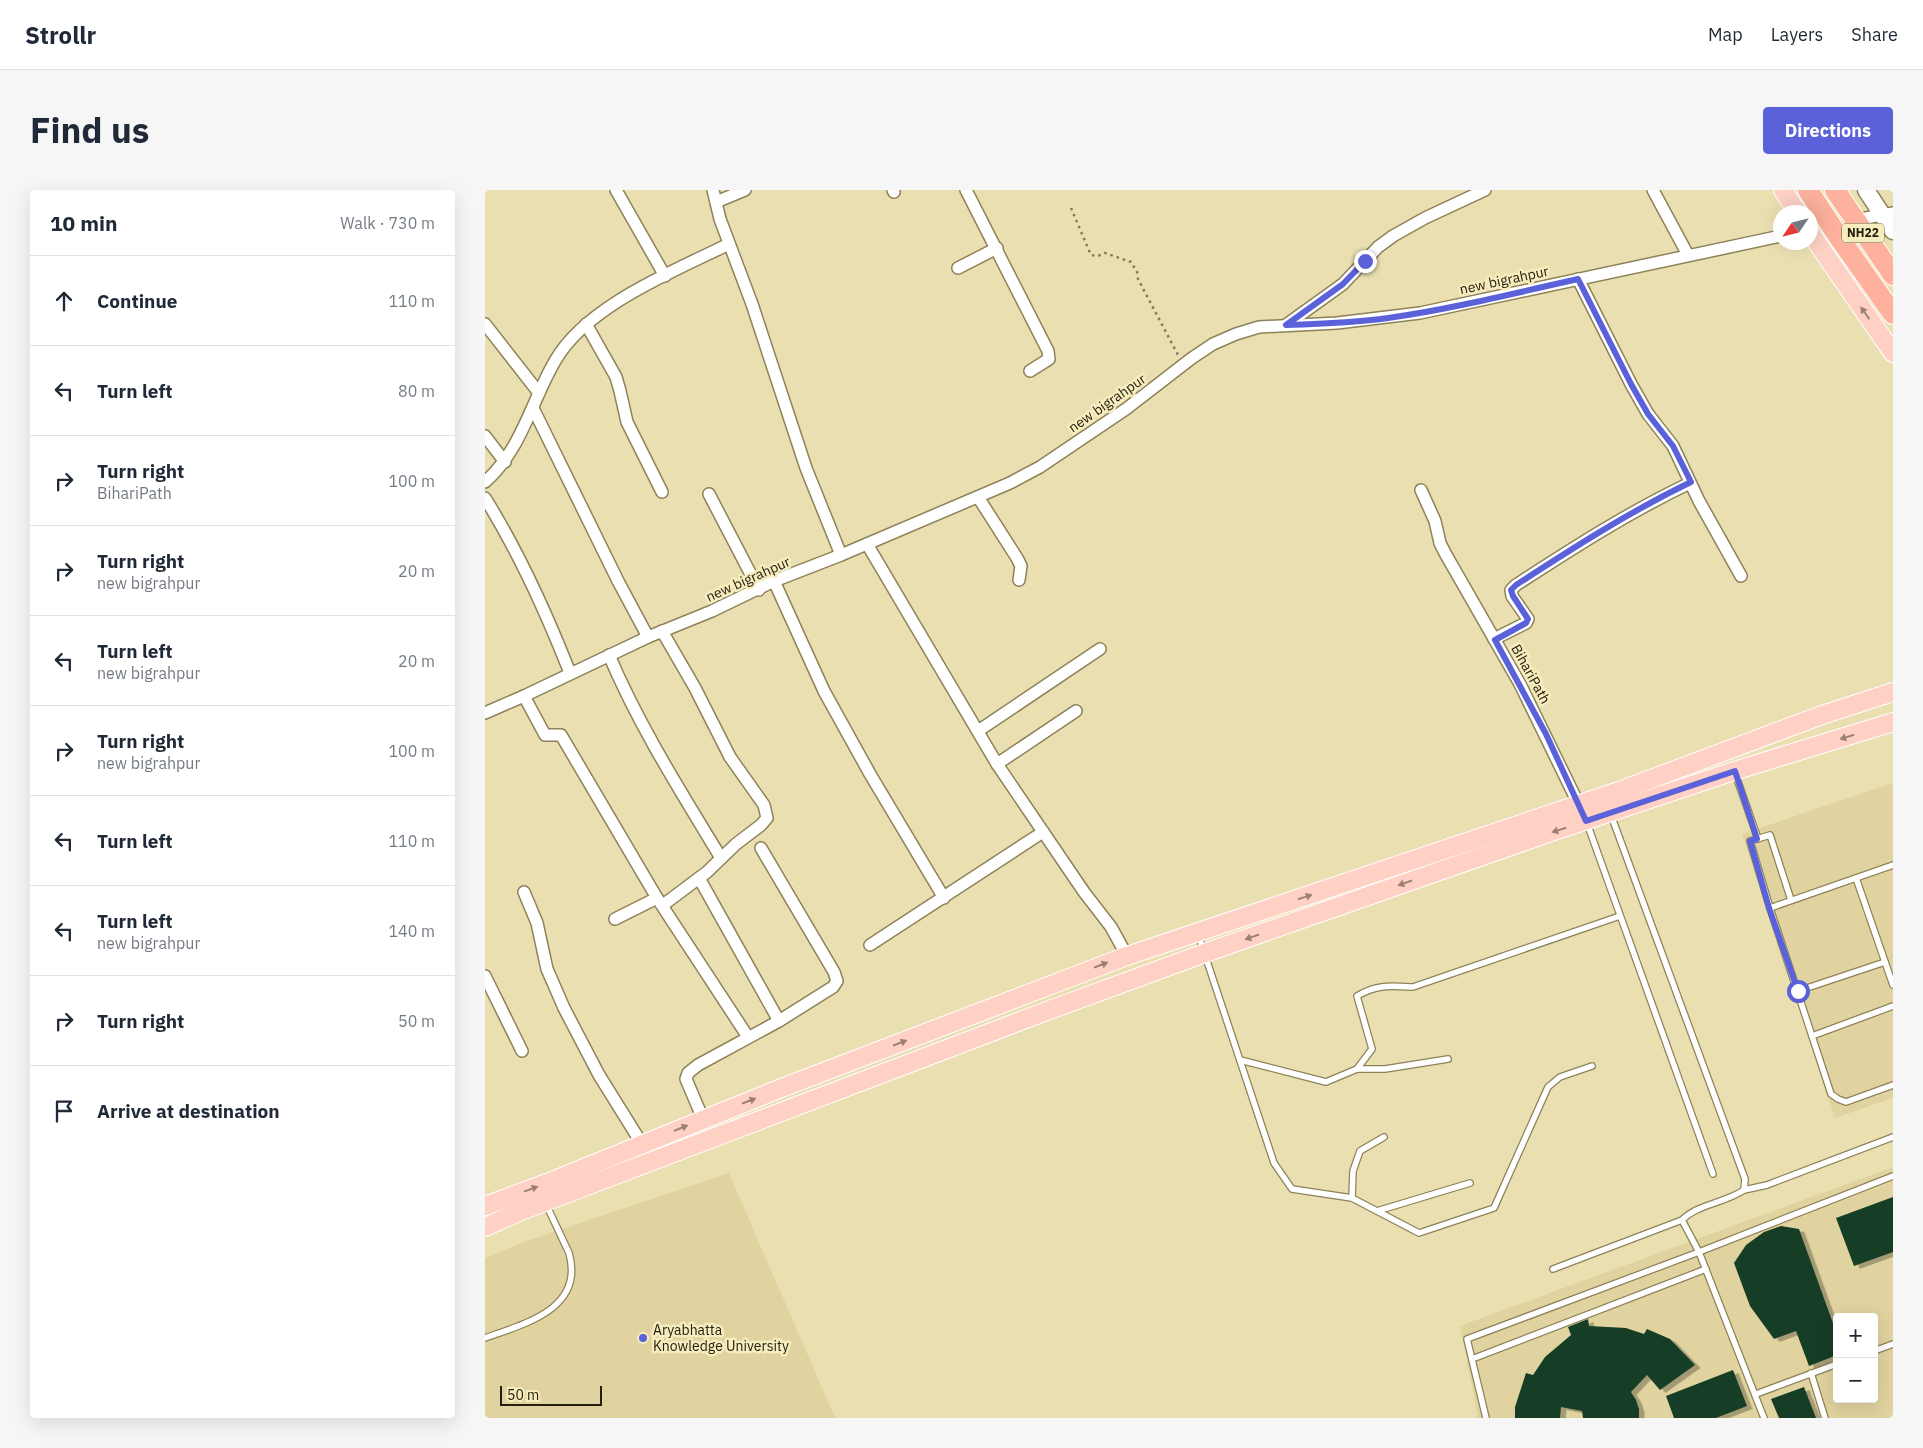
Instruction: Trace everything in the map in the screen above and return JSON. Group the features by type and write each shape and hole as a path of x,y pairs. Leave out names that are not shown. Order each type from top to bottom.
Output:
{"highway":[{"name":"NH22","path":"1808,190 1893,314"},
{"name":"NH22","path":"1835,190 1893,275"}],"main road":[{"path":"1783,190 1793,205"},
{"path":"1818,244 1893,353"},
{"path":"485,1206 848,1062 1127,956 1578,804 1822,715 1893,692"},
{"path":"485,1226 857,1083 1205,953 1586,821 1735,771 1893,722"},
{"path":"1070,977 1078,1000"},
{"path":"848,1062 857,1083"}],"street":[{"path":"616,190 665,276"},
{"path":"713,190 729,244 752,304 806,468 841,555"},
{"path":"716,202 745,190"},
{"path":"966,190 1049,351 1049,359 1030,371"},
{"path":"1286,325 1343,284 1378,247 1393,236 1425,218 1485,190"},
{"path":"1653,190 1688,255"},
{"path":"1866,190 1887,214 1893,231"},
{"path":"1855,220 1887,214"},
{"name":"new bigrahpur","path":"486,708 524,696 648,636 712,611 759,590 774,581 841,555 1011,483 1039,467 1127,409 1213,344 1235,334 1259,327 1337,323 1386,318 1451,307 1773,238"},
{"path":"485,482 505,462 521,435 539,393 567,342 607,308 729,244"},
{"path":"958,268 997,248"},
{"path":"1578,279 1631,384 1648,414 1673,446 1741,576"},
{"path":"485,324 539,393"},
{"path":"586,324 615,377 627,422 662,492"},
{"path":"533,408 618,581 648,636"},
{"path":"485,436 505,462"},
{"path":"1495,640 1526,623 1528,619 1513,596 1511,590 1516,585 1592,536 1655,499 1691,482"},
{"name":"BihariPath","path":"1421,490 1435,521 1442,548 1546,734 1586,821"},
{"path":"709,494 759,590"},
{"path":"978,497 1021,566 1019,580"},
{"path":"485,498 525,566 552,625 570,673"},
{"path":"867,544 997,764 1084,892 1111,926 1127,956"},
{"path":"774,581 824,691 870,774 944,898"},
{"path":"615,919 660,902 699,878 767,818 764,805 730,757 695,688 662,631"},
{"path":"978,731 1100,649"},
{"path":"609,655 643,727 721,858"},
{"path":"524,696 545,735 561,735 660,902 748,1038"},
{"path":"997,764 1076,711"},
{"path":"870,945 1043,832"},
{"path":"703,1119 686,1079 688,1073 698,1065 779,1021 833,988 837,981 834,972 761,848"},
{"path":"699,878 779,1021"},
{"path":"524,892 537,924 547,969 564,1008 599,1075 642,1144 649,1162"},
{"path":"485,976 522,1051"}],"lane":[{"path":"1735,771 1757,839"},
{"path":"1611,813 1745,1179 1744,1190"},
{"path":"1586,821 1713,1174"},
{"path":"1791,900 1770,835 1750,841 1769,908 1831,1094 1846,1102 1893,1085"},
{"path":"1769,908 1893,866"},
{"path":"1856,878 1893,985"},
{"path":"1357,1069 1372,1049 1357,996 1368,989 1383,985 1413,987 1620,916"},
{"path":"1198,932 1273,1163 1292,1189 1352,1198 1419,1233 1494,1208 1548,1087 1560,1077 1592,1066"},
{"path":"1798,991 1885,962"},
{"path":"1813,1036 1893,1006"},
{"path":"1240,1060 1326,1082 1357,1069 1385,1069 1448,1059"},
{"path":"1352,1198 1353,1172 1360,1151 1384,1136"},
{"path":"1553,1269 1682,1220 1689,1213 1735,1196 1744,1190 1767,1184 1893,1137"},
{"path":"1486,1418 1467,1339 1699,1252 1893,1176"},
{"path":"1377,1211 1469,1183"},
{"path":"485,1338 537,1318 555,1307 563,1297 570,1282 569,1253 545,1202"},
{"path":"1682,1220 1699,1252 1764,1418"},
{"path":"1472,1359 1706,1269"},
{"path":"1878,1349 1893,1344"},
{"path":"1756,1394 1833,1365"},
{"path":"1811,1373 1825,1418"}],"path":[{"path":"1071,208 1091,255 1099,256 1105,253 1131,262 1137,272 1138,280 1183,365"}],"shaded area":[{"path":"1893,783 1893,1098 1835,1118 1742,834"},
{"path":"1893,1167 1893,1418 1478,1418 1460,1326"},
{"name":"Aryabhatta Knowledge University","path":"729,1173 835,1418 485,1418 485,1258 521,1243"}],"building":[{"path":"1893,1197 1893,1252 1854,1266 1836,1218"},
{"path":"1781,1226 1799,1229 1833,1323 1833,1357 1809,1366 1796,1331 1774,1339 1750,1306 1734,1263 1746,1245 1764,1232"},
{"path":"1588,1319 1589,1326 1626,1328 1644,1334 1647,1329 1670,1339 1695,1365 1660,1390 1647,1375 1631,1392 1639,1409 1639,1418 1583,1418 1582,1411 1561,1407 1560,1418 1515,1418 1515,1407 1526,1373 1533,1375 1545,1357 1571,1335 1568,1327"},
{"path":"1733,1370 1747,1406 1716,1418 1674,1418 1666,1396"},
{"path":"1804,1387 1816,1418 1779,1418 1771,1399"}],"place":[{"name":"Aryabhatta Knowledge University","path":"643,1338"}],"route":[{"path":"1365,261 1343,284 1286,325 1337,323 1386,318 1451,307 1578,279 1631,384 1648,414 1673,446 1691,482 1655,499 1584,540 1516,585 1511,590 1513,596 1528,619 1526,623 1495,640 1546,734 1586,821 1735,771 1757,839 1750,841 1769,908 1798,991"}]}
